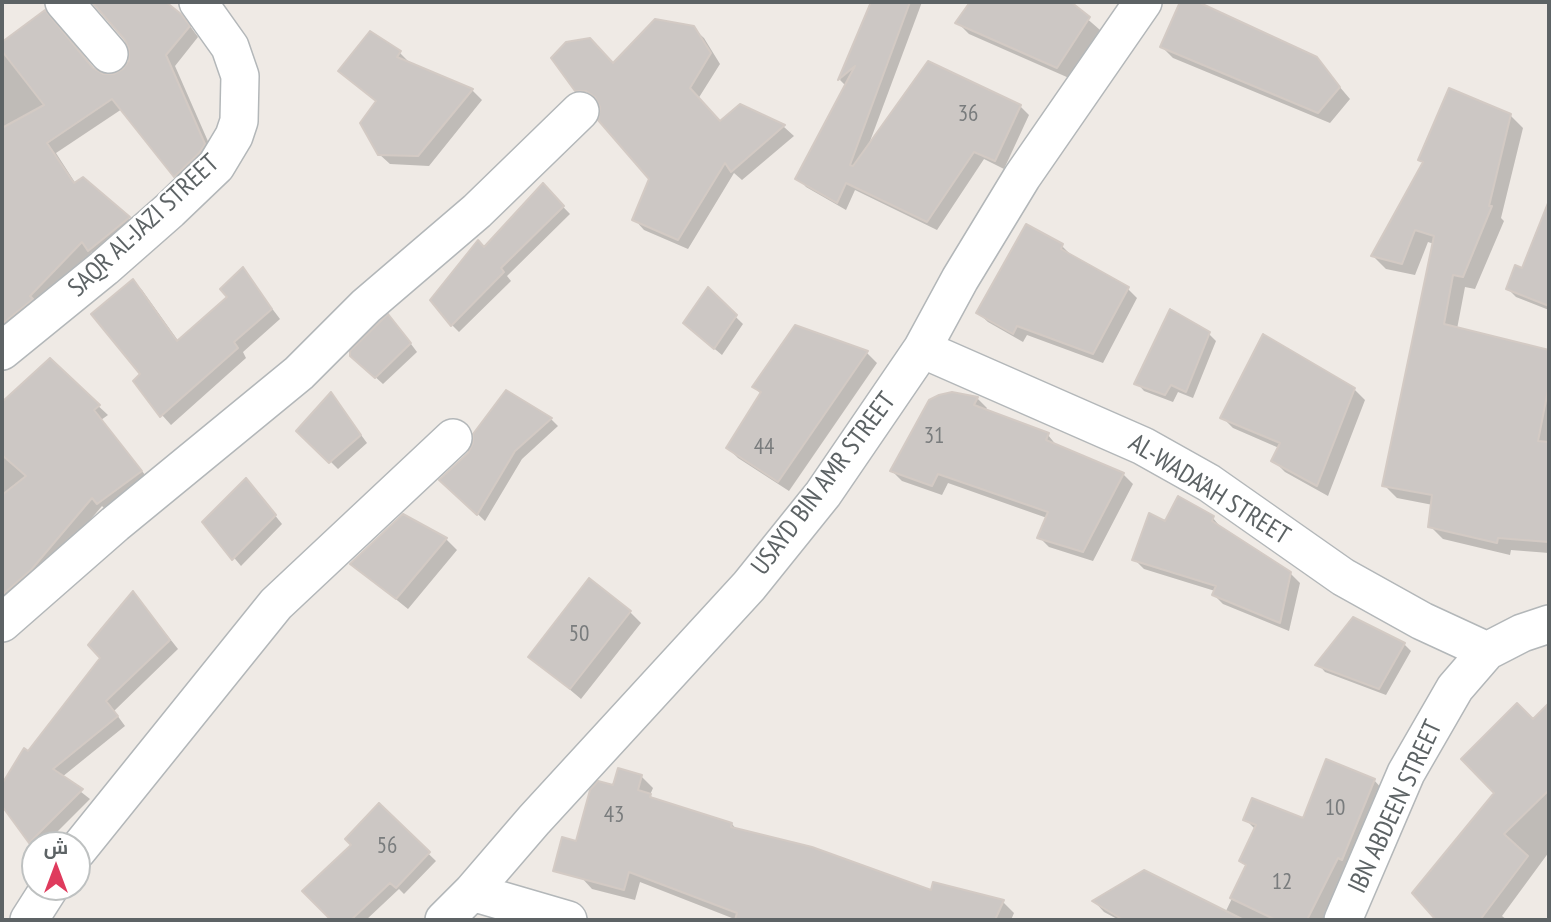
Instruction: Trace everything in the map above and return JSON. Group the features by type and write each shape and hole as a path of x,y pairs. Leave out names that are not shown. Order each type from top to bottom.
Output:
{"street":[{"path":"64,2 109,54"},
{"name":"SAQR AL-JAZI STREET","path":"2,351 143,235 216,166 234,136 239,121 240,76 230,47 198,2"},
{"name":"USAYD BIN AMR STREET","path":"444,920 785,543 823,494 922,349 960,279 1022,177 1143,2"},
{"path":"2,623 115,524 299,373 366,306 477,211 580,111"},
{"name":"AL-WADA’AH STREET","path":"922,349 1143,446 1209,483 1343,577 1422,621 1487,651"},
{"path":"91,834 276,604 453,438"},
{"name":"IBN ABDEEN STREET","path":"1343,920 1406,773 1455,688 1487,651 1522,633 1549,624"},
{"path":"472,892 568,920"},
{"path":"29,920 41,901"}],"building":[{"path":"92,2 166,2 181,14 190,26 166,55 205,144 174,177 112,99 47,143 74,183 83,177 130,217 88,251 82,242 30,296 33,299 2,324 2,128 44,105 2,51 2,42 45,10 93,68 103,74 114,74 123,69 129,61 129,49 125,40"},
{"path":"871,2 910,2 850,165 853,166 928,61 1021,105 995,161 974,152 927,222 846,183 837,203 795,179 855,66 838,80"},
{"path":"970,2 1071,2 1090,17 1057,68 955,23"},
{"path":"1180,2 1198,2 1317,57 1340,87 1318,113 1160,47"},
{"path":"655,19 694,26 711,53 690,88 720,121 740,104 785,125 731,172 725,163 678,240 632,220 649,179 598,120 600,107 595,97 586,91 575,91 551,58 566,42 590,38 613,63"},
{"path":"370,31 401,51 397,57 473,89 418,156 378,155 360,123 376,101 338,71"},
{"path":"1449,88 1511,114 1489,206 1492,206 1463,277 1453,275 1444,324 1549,350 1549,385 1538,441 1549,442 1549,542 1498,538 1497,543 1428,527 1432,495 1382,486 1434,236 1415,230 1402,264 1371,256 1423,162 1418,160"},
{"path":"543,183 564,206 501,268 504,272 451,326 430,300 478,240 484,247"},
{"path":"1548,203 1549,306 1506,289 1515,265 1522,268"},
{"path":"1026,224 1063,244 1061,249 1129,287 1093,354 1017,326 1013,334 976,313"},
{"path":"243,267 272,309 234,342 238,348 160,417 133,381 140,374 91,314 133,279 177,341 227,297 220,289"},
{"path":"708,287 737,315 714,349 683,323"},
{"path":"1170,309 1210,332 1186,392 1171,385 1165,395 1134,384"},
{"path":"388,314 411,343 375,378 350,356 350,351"},
{"path":"795,325 868,351 778,482 726,448 761,392 752,387"},
{"path":"1263,334 1355,388 1317,486 1271,461 1280,443 1220,418"},
{"path":"50,358 100,405 94,410 142,471 97,504 92,498 31,570 2,595 2,495 26,476 2,455 2,402"},
{"path":"506,390 552,418 515,451 477,515 439,480 468,453 473,443 473,434"},
{"path":"331,392 361,435 329,463 296,431"},
{"path":"952,392 978,397 974,405 1049,433 1046,440 1124,473 1083,552 1037,538 1048,512 938,474 932,486 890,471 929,400"},
{"path":"246,478 276,515 232,560 202,522"},
{"path":"1178,496 1214,516 1212,521 1291,572 1280,623 1212,595 1216,586 1132,560 1149,513 1165,521"},
{"path":"403,514 447,538 396,599 350,564"},
{"path":"589,578 631,611 570,689 528,657"},
{"path":"133,591 170,640 106,701 118,716 53,769 83,789 41,831 21,832 2,806 2,784 24,748 28,751 100,658 88,645"},
{"path":"1353,617 1405,643 1379,689 1315,665"},
{"path":"1517,703 1533,719 1549,703 1549,790 1504,834 1528,856 1480,920 1436,920 1412,893 1494,793 1461,759"},
{"path":"1326,759 1375,779 1342,860 1338,858 1307,920 1276,920 1230,898 1246,865 1239,861 1256,825 1243,820 1252,798 1303,818"},
{"path":"618,768 642,775 638,790 651,794 650,797 732,823 731,827 812,847 931,890 933,882 1004,900 995,920 735,920 737,913 629,872 624,890 553,871 562,837 576,841 590,790 598,781 613,785"},
{"path":"379,803 430,852 396,888 390,883 351,920 331,920 302,891 351,845 345,839"},
{"path":"1144,870 1244,920 1123,920 1092,901"}]}
